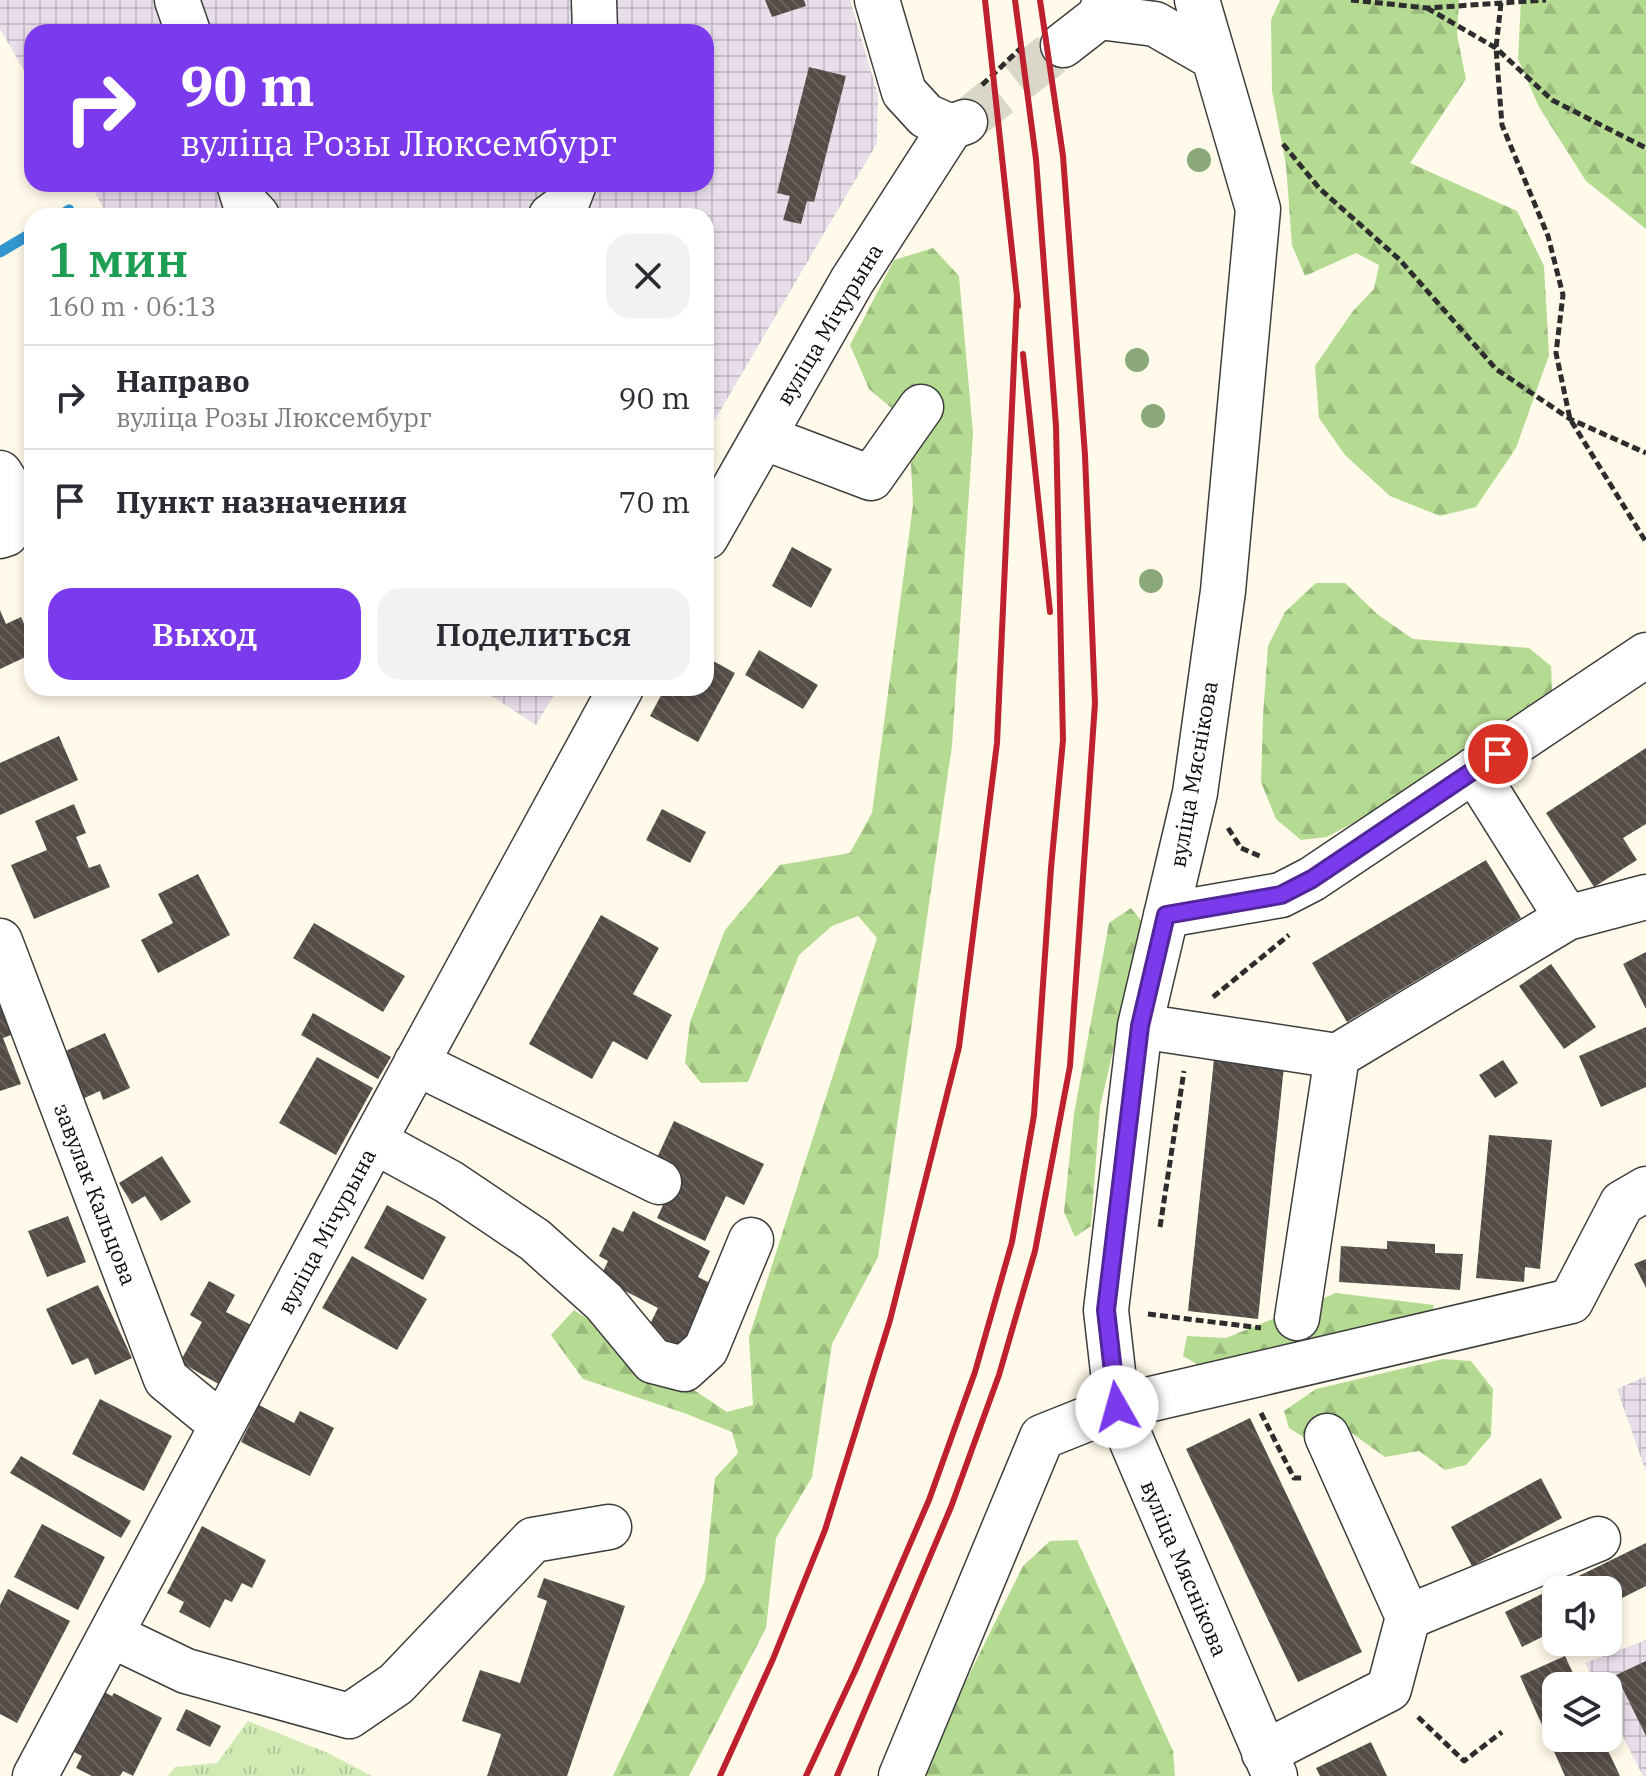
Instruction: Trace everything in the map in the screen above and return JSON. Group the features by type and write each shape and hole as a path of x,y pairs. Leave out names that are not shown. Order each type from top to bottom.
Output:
{"street":[{"path":"177,0 185,24"},
{"path":"594,0 595,24"},
{"path":"877,0 904,92 926,116 964,113"},
{"name":"вуліца Мяснікова","path":"1197,0 1258,209 1223,591 1195,793 1140,1026 1106,1310 1117,1407 1269,1764"},
{"path":"1045,44 1102,9 1155,24 1214,58"},
{"name":"вуліца Мічурына","path":"714,523 852,281 964,113"},
{"path":"763,437 871,478 921,407"},
{"path":"0,473 21,507 6,534 0,536"},
{"path":"1166,915 1281,895 1312,879 1646,655"},
{"name":"вуліца Мічурына","path":"35,1776 416,1063 617,696"},
{"path":"1474,770 1567,918"},
{"path":"1140,1026 1337,1056 1567,918 1646,897"},
{"name":"завулак Кальцова","path":"0,941 166,1379 222,1425"},
{"path":"1297,1318 1337,1056"},
{"path":"416,1063 659,1182"},
{"path":"374,1141 449,1182 535,1240 604,1302 653,1361 684,1369 706,1349 751,1240"},
{"path":"901,1776 1042,1437 1117,1407 1571,1301 1622,1203 1646,1189"},
{"path":"1269,1764 1389,1689 1408,1617 1327,1436"},
{"path":"111,1635 186,1671 349,1716 396,1684 533,1540 609,1527"},
{"path":"1408,1617 1598,1539"}],"path":[{"path":"1351,0 1427,8 1546,0"},
{"path":"1501,3 1496,48 1502,125 1548,236 1563,295 1556,353 1570,419 1646,542"},
{"path":"1427,8 1496,48 1552,100 1646,148"},
{"path":"964,113 985,84 1045,44"},
{"path":"1279,139 1319,188 1400,260 1496,369 1570,419 1646,453"},
{"path":"1147,1314 1265,1329 1297,1318"},
{"path":"1250,1407 1260,1410 1294,1478 1346,1478"},
{"path":"1389,1689 1464,1761 1502,1732"}],"shaded area":[{"path":"0,0 850,0 878,95 877,143 714,421 714,208 104,208 94,192 714,192 714,24 24,24 24,70 0,29"},
{"path":"491,696 553,696 536,725"},
{"path":"1646,1376 1646,1472 1617,1389"},
{"path":"1646,1640 1646,1776 1643,1776 1622,1735 1622,1672 1590,1672 1585,1663 1604,1656 1622,1656 1622,1649"}],"green space":[{"path":"1280,0 1459,0 1457,35 1466,79 1410,163 1517,211 1544,266 1549,355 1516,448 1476,507 1440,516 1390,496 1345,455 1319,418 1315,366 1353,311 1374,289 1379,265 1356,253 1305,276 1292,245 1286,165 1272,91 1271,20"},
{"path":"1521,0 1646,0 1646,229 1586,181 1539,107 1518,59"},
{"path":"933,248 959,276 973,433 952,745 878,1257 832,1344 812,1477 776,1538 766,1628 689,1776 613,1776 705,1580 715,1478 738,1453 732,1432 583,1379 551,1335 574,1310 727,1412 753,1405 749,1337 877,938 858,916 832,926 799,955 748,1082 701,1083 685,1063 690,1022 725,930 780,865 850,853 872,813 913,505 909,423 869,389 850,345 894,260"},
{"path":"1316,583 1345,583 1377,614 1413,639 1529,648 1551,666 1552,690 1505,730 1383,807 1327,837 1301,840 1276,819 1261,782 1263,716 1268,646 1285,612"},
{"path":"1131,908 1143,923 1100,1107 1091,1226 1075,1237 1064,1212 1074,1114 1109,923"},
{"path":"1336,1293 1434,1305 1429,1330 1207,1370 1183,1356 1187,1336 1226,1338"},
{"path":"1443,1359 1471,1361 1493,1389 1491,1436 1466,1465 1445,1470 1419,1451 1385,1457 1350,1432 1308,1440 1289,1428 1284,1411 1316,1389"},
{"path":"1077,1540 1173,1751 1175,1776 919,1776 1023,1566 1050,1541"},
{"path":"248,1721 328,1753 372,1776 168,1776 175,1767 217,1763"}],"building":[{"path":"765,0 804,0 806,6 772,17"},
{"path":"809,67 846,76 814,202 807,201 801,224 783,220 790,196 777,193"},
{"path":"792,547 832,569 811,608 772,586"},
{"path":"0,610 6,624 21,617 24,624 24,658 0,669"},
{"path":"759,650 818,685 803,709 745,675"},
{"path":"714,661 735,673 698,742 650,716 661,696 714,696"},
{"path":"59,736 78,780 0,815 0,763"},
{"path":"1646,748 1646,824 1623,838 1637,860 1594,887 1546,813"},
{"path":"74,804 86,833 76,837 89,868 100,864 110,887 34,919 11,865 47,850 35,821"},
{"path":"662,809 706,832 690,863 646,840"},
{"path":"1486,860 1521,918 1347,1022 1312,963"},
{"path":"198,874 230,935 158,973 141,940 173,923 158,894"},
{"path":"601,915 659,948 633,994 672,1015 647,1060 613,1041 592,1079 529,1044"},
{"path":"314,923 405,976 383,1012 293,958"},
{"path":"1646,952 1646,1009 1623,964"},
{"path":"1551,964 1596,1027 1564,1049 1519,986"},
{"path":"0,1005 11,1035 3,1038 21,1084 0,1091"},
{"path":"313,1013 391,1057 378,1079 301,1035"},
{"path":"1646,1027 1646,1087 1601,1107 1579,1056"},
{"path":"105,1033 130,1088 103,1100 100,1091 80,1100 59,1054"},
{"path":"317,1057 373,1088 336,1155 279,1123"},
{"path":"1214,1059 1284,1066 1258,1319 1188,1311"},
{"path":"1503,1060 1518,1083 1495,1098 1479,1075"},
{"path":"674,1121 764,1164 744,1205 726,1196 705,1241 657,1218 678,1173 655,1162"},
{"path":"1489,1135 1552,1140 1540,1269 1525,1267 1524,1282 1476,1278"},
{"path":"162,1156 191,1202 161,1221 145,1196 132,1204 119,1183"},
{"path":"387,1205 446,1237 423,1280 364,1248"},
{"path":"633,1211 710,1251 698,1277 714,1285 681,1350 646,1332 658,1308 600,1278 608,1261 599,1256 613,1227 623,1232"},
{"path":"68,1216 86,1262 47,1277 28,1231"},
{"path":"1387,1241 1435,1244 1435,1253 1463,1254 1460,1290 1339,1282 1341,1246 1387,1249"},
{"path":"352,1256 427,1299 397,1350 322,1308"},
{"path":"1646,1259 1646,1288 1634,1264"},
{"path":"209,1281 235,1295 226,1312 255,1327 222,1386 180,1362 202,1322 190,1315"},
{"path":"98,1285 132,1358 95,1375 88,1358 72,1365 46,1309"},
{"path":"100,1399 172,1436 144,1491 72,1454"},
{"path":"259,1405 294,1423 300,1411 334,1428 310,1476 241,1442"},
{"path":"1250,1418 1362,1652 1298,1682 1186,1449"},
{"path":"21,1456 131,1521 121,1538 10,1473"},
{"path":"1541,1478 1562,1518 1472,1566 1451,1527"},
{"path":"42,1524 105,1557 78,1610 14,1577"},
{"path":"202,1526 266,1560 252,1588 242,1583 232,1602 225,1599 210,1628 179,1612 184,1602 167,1593"},
{"path":"1646,1543 1646,1586 1622,1598 1622,1576 1579,1576"},
{"path":"544,1578 625,1606 567,1776 487,1776 501,1734 462,1721 480,1670 520,1683 547,1601 537,1597"},
{"path":"8,1589 70,1621 17,1723 0,1714 0,1605"},
{"path":"1542,1594 1542,1637 1522,1647 1505,1612"},
{"path":"1565,1656 1572,1672 1542,1672 1542,1725 1520,1676"},
{"path":"1646,1661 1646,1736 1622,1687 1622,1672"},
{"path":"102,1691 112,1696 114,1693 162,1718 133,1776 123,1771 120,1776 92,1776 76,1768 82,1756 72,1751"},
{"path":"186,1709 221,1726 210,1747 176,1730"},
{"path":"1371,1742 1387,1776 1320,1776 1316,1768"},
{"path":"1554,1752 1609,1752 1620,1776 1565,1776"}],"waterway":[{"path":"0,252 24,238"}],"tunnel":[{"path":"965,122 1063,45"}],"railway":[{"path":"985,0 1018,306"},
{"path":"806,1776 929,1500 975,1372 1012,1242 1034,1115 1063,740 1056,426 1036,159 1015,0"},
{"path":"837,1776 951,1507 999,1375 1035,1251 1070,1066 1095,703 1085,455 1063,156 1040,0"},
{"path":"720,1776 773,1659 825,1530 890,1320 959,1047 997,743 1017,295"},
{"path":"1023,354 1050,612"}],"route":[{"path":"1117,1407 1106,1310 1140,1026 1166,915 1281,895 1312,879 1498,754"}]}
